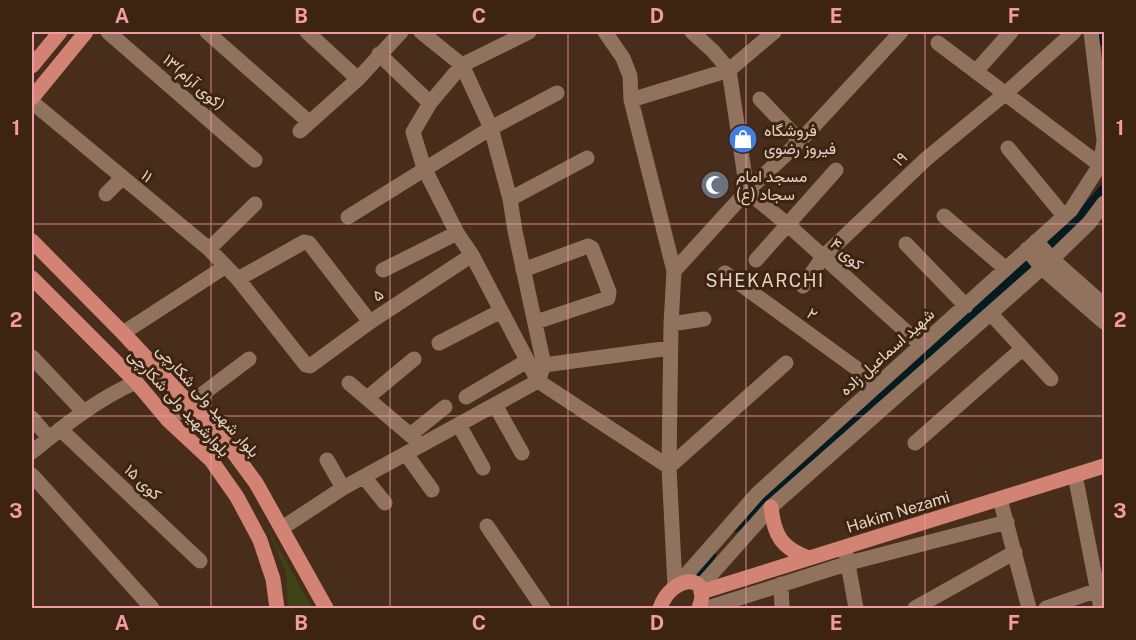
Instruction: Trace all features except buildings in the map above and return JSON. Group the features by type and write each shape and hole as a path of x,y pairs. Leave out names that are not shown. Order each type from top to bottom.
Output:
{"main road":[{"path":"32,66 60,32"},
{"path":"32,100 87,32"},
{"name":"بلوار شهید ولی شکارچی","path":"32,240 123,333 228,446 256,483 326,609"},
{"name":"بلوارشهید ولی شکارچی","path":"32,278 136,382 168,420 211,460 237,497 260,540 273,579 277,609"},
{"name":"Hakim Nezami","path":"701,589 809,558 1104,466"},
{"path":"771,507 772,522 783,544 795,553 809,558"},
{"path":"660,609 666,594 677,585 689,581 696,583 701,589 699,609"}],"street":[{"name":"۱۳(کوی آرام)","path":"108,32 255,160"},
{"path":"207,32 304,126 358,79 401,32"},
{"path":"307,32 358,79"},
{"path":"416,440 459,425 538,381 544,365 510,199 491,128 462,64 421,32"},
{"path":"529,32 462,64 430,103 413,132 424,168 538,381 669,467"},
{"path":"605,32 623,58 630,76 631,100 674,271 670,324 669,467 677,585"},
{"path":"693,32 729,70 747,191"},
{"path":"631,100 729,70 774,32"},
{"path":"674,271 747,191 800,141 901,32"},
{"path":"976,70 1011,32"},
{"name":"۱۹","path":"802,286 823,257 926,159 1006,93 1074,32"},
{"name":"شهید اسماعیل زاده","path":"677,585 758,494 1071,210 1100,165 1104,141 1091,32"},
{"path":"938,43 1100,165"},
{"path":"379,54 430,103"},
{"path":"348,217 491,128 557,93"},
{"path":"760,99 800,141"},
{"name":"۱۱","path":"32,100 209,249 238,279 306,365"},
{"path":"1008,148 1064,216"},
{"path":"510,199 587,158"},
{"path":"756,260 836,170"},
{"path":"106,194 122,178"},
{"name":"کوی ۴","path":"747,191 921,345"},
{"path":"701,589 771,507 1047,264 1089,223 1104,203"},
{"path":"209,249 255,204"},
{"path":"944,216 1006,269"},
{"path":"383,270 457,233"},
{"path":"238,279 304,242 309,243 370,322"},
{"path":"906,244 966,306"},
{"path":"1031,245 1104,322"},
{"path":"523,270 588,246 592,248 609,292 608,298 536,322"},
{"name":"۵","path":"306,365 310,366 370,322 472,255"},
{"path":"1047,264 1104,305"},
{"path":"123,333 226,266"},
{"name":"۲","path":"725,273 878,384"},
{"path":"439,343 501,311"},
{"path":"991,314 1051,379"},
{"path":"670,324 704,319"},
{"path":"544,365 670,348"},
{"path":"915,443 1022,349"},
{"path":"32,357 83,411"},
{"path":"168,420 249,359"},
{"path":"367,398 414,359"},
{"path":"466,397 527,361"},
{"path":"669,467 786,363"},
{"path":"32,452 83,411 136,382"},
{"path":"349,383 416,440"},
{"path":"495,405 522,453"},
{"path":"282,528 343,488 406,454 445,406"},
{"name":"کوی ۱۵","path":"32,418 55,433 200,561"},
{"path":"459,425 483,468"},
{"path":"406,454 432,490"},
{"path":"327,460 343,488"},
{"path":"32,474 152,609"},
{"path":"1075,475 1101,609"},
{"path":"364,477 385,504"},
{"path":"1000,499 1029,609"},
{"path":"708,609 849,563 1007,522"},
{"path":"487,526 543,609"},
{"path":"845,547 856,609"},
{"path":"915,609 1015,552"},
{"path":"781,584 782,609"},
{"path":"1046,609 1098,590"}],"green space":[{"path":"268,529 312,608 288,608 286,572"}],"waterway":[{"path":"1104,32 1104,42"},
{"path":"735,527 1069,229 1104,189"},
{"path":"696,578 711,555"}],"place":[{"name":"فروشگاه فیروز رضوی","path":"743,139"},
{"name":"مسجد امام سجاد (ع)","path":"715,185"}],"district":[{"name":"SHEKARCHI","path":"765,280"}]}
